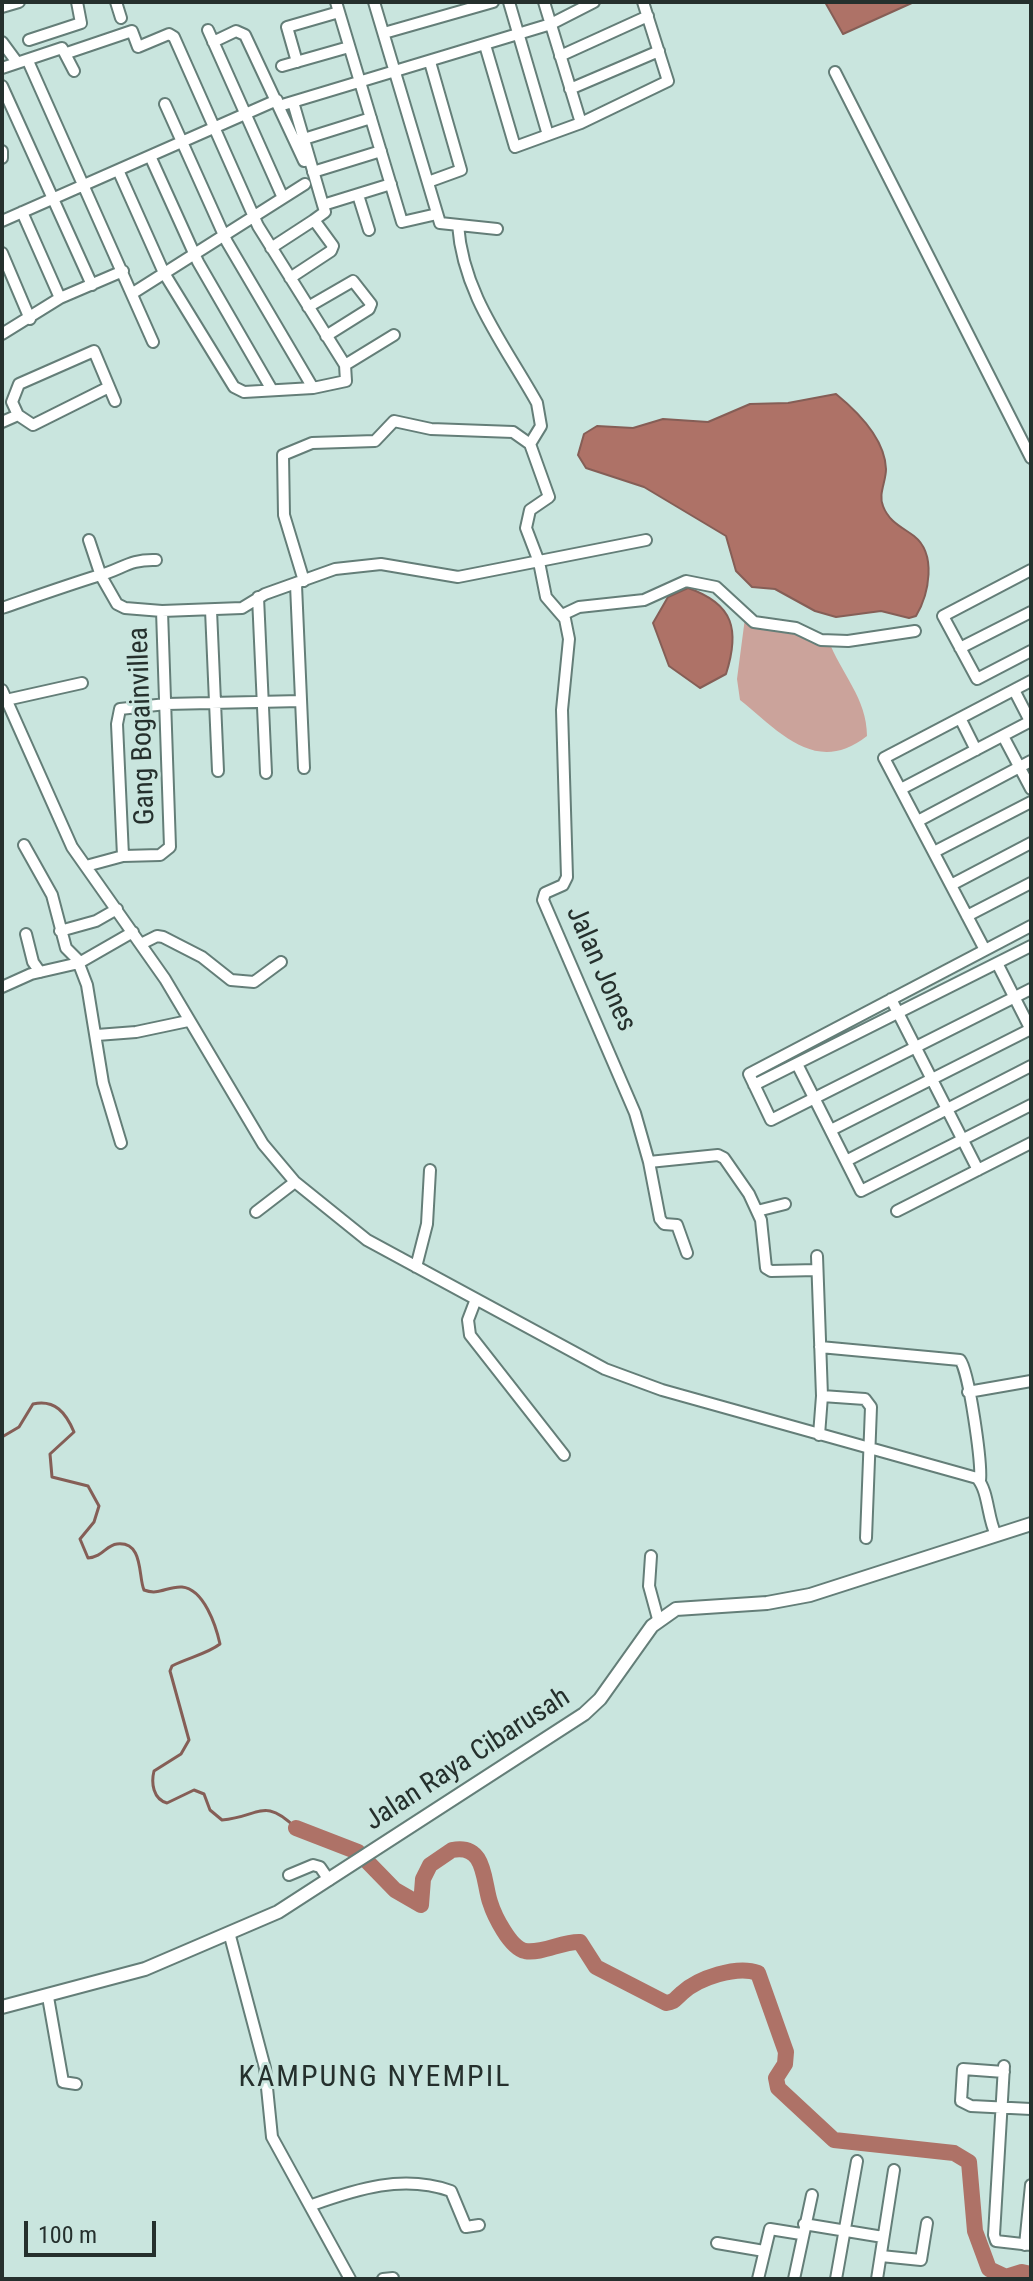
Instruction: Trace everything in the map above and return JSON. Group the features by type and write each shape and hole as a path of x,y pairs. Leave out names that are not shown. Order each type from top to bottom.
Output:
{"main road":[{"path":"658,1619 686,1607 767,1603 810,1595 1031,1524"},
{"name":"Jalan Raya Cibarusah","path":"2,2007 145,1969 230,1936 292,1904 584,1714 600,1699 658,1619"}],"street":[{"path":"2,7 19,2"},
{"path":"29,40 81,23 77,2"},
{"path":"116,2 121,18"},
{"path":"374,2 440,223 497,229"},
{"path":"384,33 493,2"},
{"path":"509,2 548,135"},
{"path":"544,2 581,123"},
{"path":"2,221 245,114 519,35 551,24 594,2"},
{"path":"485,45 515,147 581,123 668,81 643,2"},
{"path":"297,62 287,27 337,7 402,222 437,214"},
{"path":"560,56 648,16"},
{"path":"208,30 283,198"},
{"path":"67,53 132,31 138,47 169,34 174,37 254,216 345,365 346,381 313,388 244,392 234,387 164,273 118,170"},
{"path":"213,42 236,31 245,35 304,161 310,160"},
{"path":"2,42 16,61"},
{"path":"282,66 349,47"},
{"path":"2,68 62,48 74,71"},
{"path":"570,89 659,51"},
{"path":"28,61 153,342"},
{"path":"428,182 461,170 430,62"},
{"path":"835,72 1031,458"},
{"path":"2,86 92,285"},
{"path":"271,248 325,212 293,102"},
{"path":"165,104 224,235 313,388"},
{"path":"304,139 371,118"},
{"path":"2,151 2,158"},
{"path":"313,172 381,151"},
{"path":"150,156 194,254 272,390"},
{"path":"133,293 305,184"},
{"path":"323,205 391,184"},
{"path":"358,195 369,230"},
{"path":"22,212 60,298"},
{"path":"290,278 331,251 333,246 314,220"},
{"path":"304,768 300,583 284,515 283,455 312,443 375,441 394,421 431,429 513,432 530,444 541,426 540,411 474,293 460,252 458,225"},
{"path":"2,253 30,319"},
{"path":"2,334 60,298 123,271"},
{"path":"308,307 353,281 371,304 369,309 326,336"},
{"path":"345,365 394,335"},
{"path":"109,387 33,425 7,404 19,384 94,351 115,401"},
{"path":"2,422 18,415"},
{"name":"Jalan Jones","path":"530,444 549,497 530,510 528,536 539,562 548,603 567,623 570,648 562,710 567,877 563,885 545,893 543,900 616,1062 649,1162 660,1219 664,1224 677,1225 687,1253"},
{"path":"89,540 101,576 121,606 162,611 242,608 258,597 335,569 377,564 458,577 646,540"},
{"path":"2,608 52,589 101,576 130,560 156,560"},
{"path":"1031,570 943,616 977,679 1031,651"},
{"path":"562,615 579,607 644,600 686,581 720,590 754,622 796,628 821,640 848,641 915,631"},
{"path":"258,597 266,773"},
{"path":"211,610 218,771"},
{"name":"Gang Bogainvillea","path":"86,866 123,856 160,855 170,847 162,611"},
{"path":"960,648 1031,612"},
{"path":"985,950 884,758 1031,681"},
{"path":"82,683 4,695 64,831 141,944 263,1144 295,1182 338,1220 416,1267 623,1377 980,1481"},
{"path":"901,789 1031,721 1014,690"},
{"path":"123,856 118,713 125,707 166,704 301,701"},
{"path":"960,718 976,750"},
{"path":"1003,736 1031,789"},
{"path":"918,821 1031,761"},
{"path":"934,852 1031,802"},
{"path":"951,885 1031,843"},
{"path":"24,845 56,903 66,948 79,963 89,991 101,1074 121,1143"},
{"path":"967,916 1031,883"},
{"path":"60,931 96,921 117,909"},
{"path":"1031,926 749,1074 771,1120 1031,989"},
{"path":"2,987 40,972 79,963 133,932"},
{"path":"26,934 33,962 40,972"},
{"path":"141,944 157,936 163,937 202,957 227,978 243,981 263,978 281,962"},
{"path":"754,1085 1031,946"},
{"path":"831,1130 1031,1029 997,963"},
{"path":"891,999 978,1170"},
{"path":"97,1035 188,1021"},
{"path":"797,1064 861,1191 1031,1105"},
{"path":"846,1161 1031,1066"},
{"path":"897,1211 1031,1143"},
{"path":"649,1162 718,1155 734,1170 757,1211 766,1268 771,1271 817,1270"},
{"path":"416,1267 427,1224 430,1170"},
{"path":"256,1212 295,1182"},
{"path":"757,1211 785,1204"},
{"path":"817,1256 822,1396 819,1435"},
{"path":"476,1299 468,1320 470,1335 564,1455"},
{"path":"820,1347 957,1358 965,1367 980,1447 980,1481 996,1535"},
{"path":"968,1392 1031,1381"},
{"path":"822,1396 869,1401 873,1419 866,1538"},
{"path":"651,1556 649,1586 658,1619"},
{"path":"289,1875 313,1865 320,1867 329,1880"},
{"path":"230,1936 265,2068 270,2131 350,2279"},
{"path":"48,1997 63,2082 76,2084"},
{"path":"1031,2109 1001,2107 962,2102 963,2069 1004,2069 1001,2107 994,2235 1003,2245 1028,2245 1031,2185"},
{"path":"836,2279 857,2161"},
{"path":"877,2279 894,2170"},
{"path":"312,2205 388,2183 427,2185 451,2191 466,2227 479,2225"},
{"path":"794,2279 812,2195"},
{"path":"881,2256 921,2260 927,2223"},
{"path":"758,2279 770,2229 844,2230 883,2237"},
{"path":"717,2243 764,2251"}],"shaded area":[{"path":"825,2 914,2 843,34"},
{"path":"836,394 861,418 881,447 886,469 881,497 886,512 896,524 914,536 926,553 927,586 916,616 909,618 881,611 836,617 815,611 775,589 752,587 736,571 726,536 644,487 586,468 578,455 584,434 597,426 633,428 663,419 708,422 750,404 788,403"},
{"path":"688,588 703,594 724,611 730,620 732,632 726,674 700,688 669,666 653,623 668,597"},
{"path":"745,618 775,619 828,639 863,710 867,736 849,747 831,752 815,751 784,736 740,700 737,679"}],"waterway":[{"path":"2,1437 19,1427 33,1404 48,1404 59,1409 74,1432 50,1454 52,1477 88,1486 99,1506 94,1522 80,1539 88,1558 113,1545 126,1545 136,1554 144,1590 190,1589 203,1601 212,1619 220,1644 172,1666 170,1671 189,1740 181,1754 154,1771 153,1785 159,1798 167,1803 194,1790 204,1794 210,1810 222,1820 268,1811 285,1818 296,1828"},
{"path":"296,1828 358,1852 395,1890 421,1905 423,1879 430,1865 452,1850 471,1852 481,1866 490,1902 499,1922 519,1949 538,1951 580,1942 596,1967 666,2003 698,1982 718,1974 740,1971 758,1973 786,2052 785,2064 776,2078 778,2088 834,2140 954,2153 969,2162 975,2231 989,2269 1006,2277 1022,2272 1031,2274"}],"district":[{"name":"KAMPUNG NYEMPIL","path":"375,2078"}]}
